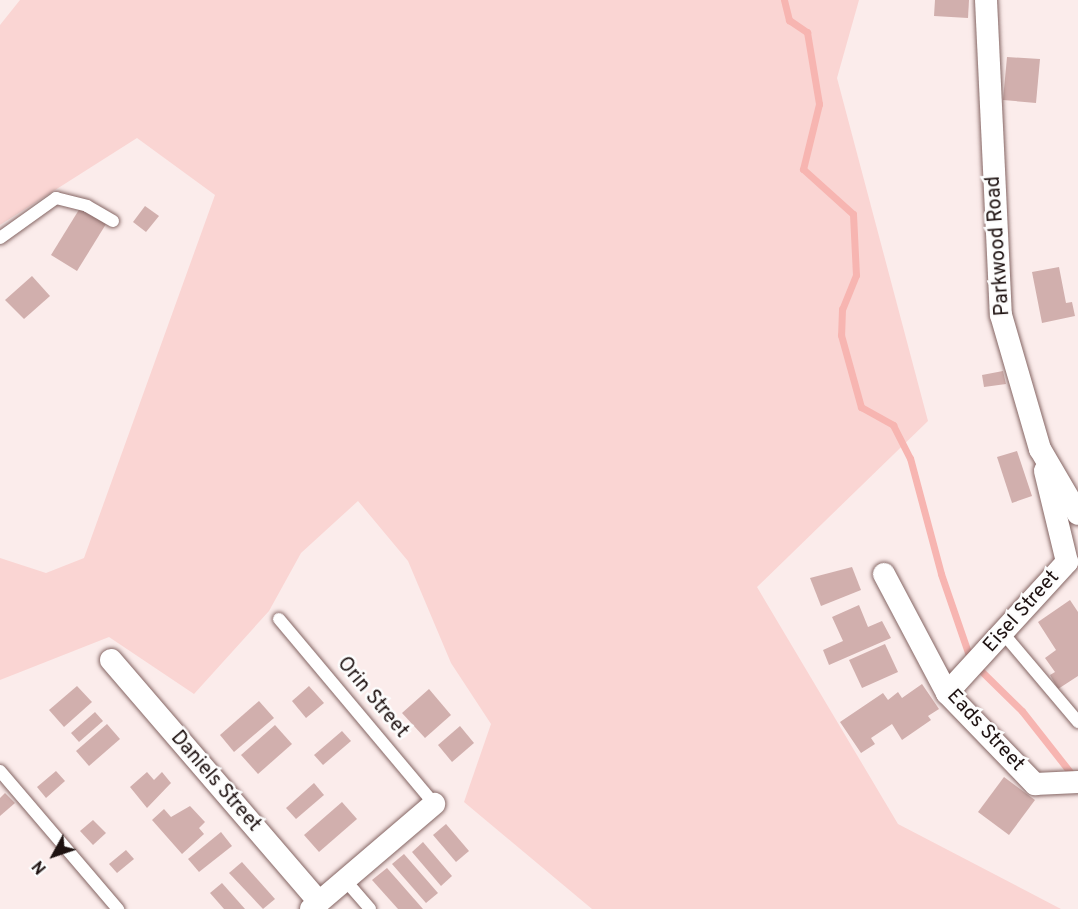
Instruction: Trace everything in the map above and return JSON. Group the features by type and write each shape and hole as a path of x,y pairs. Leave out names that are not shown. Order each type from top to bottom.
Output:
{"street":[{"name":"Parkwood Road","path":"986,0 1001,315 1040,449 1078,514"},
{"name":"Eisel Street","path":"953,686 1067,562 1040,449"},
{"name":"Eads Street","path":"884,574 953,686 1035,784 1072,784"},
{"name":"Daniels Street","path":"111,660 315,906"},
{"path":"315,906 434,804"}],"lane":[{"path":"0,238 56,198 87,206 113,221"},
{"name":"Orin Street","path":"279,619 434,804"},
{"path":"1002,632 1078,722"},
{"path":"0,771 118,909"},
{"path":"345,880 370,909"}],"shaded area":[{"path":"20,0 859,0 837,78 928,421 757,587 898,824 1061,909 592,909 464,802 491,724 451,663 408,561 358,501 301,553 269,611 194,694 109,637 0,680 0,558 46,573 84,558 215,195 137,138 0,225 0,25"}],"building":[{"path":"935,0 969,0 968,18 934,16"},
{"path":"1007,57 1040,59 1036,103 1003,100"},
{"path":"145,206 159,216 146,232 133,222"},
{"path":"80,208 106,224 77,271 51,255"},
{"path":"1059,267 1066,303 1072,302 1075,316 1042,323 1032,272"},
{"path":"32,276 50,296 24,319 5,300"},
{"path":"1003,371 1006,384 984,387 982,375"},
{"path":"1017,451 1032,496 1012,503 997,457"},
{"path":"852,567 861,590 821,606 810,578"},
{"path":"1070,600 1078,612 1078,676 1058,689 1050,675 1055,672 1045,658 1056,650 1038,622"},
{"path":"859,605 868,627 882,621 891,638 829,665 823,650 843,641 832,617"},
{"path":"885,644 898,672 862,688 849,660"},
{"path":"922,684 939,709 928,716 931,720 902,740 892,724 871,738 875,744 861,753 840,722 883,693 888,700 898,692 902,698"},
{"path":"77,686 92,702 64,727 49,710"},
{"path":"309,686 324,703 306,718 292,701"},
{"path":"429,689 451,715 425,738 402,713"},
{"path":"259,701 274,718 234,752 220,735"},
{"path":"95,712 103,721 79,742 71,733"},
{"path":"107,724 120,739 89,766 76,751"},
{"path":"275,725 292,744 258,774 241,755"},
{"path":"460,726 474,743 452,762 438,745"},
{"path":"342,731 351,741 323,765 314,755"},
{"path":"56,771 65,781 46,798 37,787"},
{"path":"147,772 154,780 162,772 171,783 147,808 130,787"},
{"path":"1004,777 1035,800 1009,835 978,812"},
{"path":"314,783 324,795 296,819 286,808"},
{"path":"5,793 15,803 0,816 0,798"},
{"path":"342,802 357,819 319,852 304,835"},
{"path":"190,806 205,822 199,828 204,834 182,854 152,820 164,809 171,817"},
{"path":"93,820 106,833 93,845 80,831"},
{"path":"446,824 469,851 456,862 433,835"},
{"path":"221,832 232,846 199,872 188,859"},
{"path":"423,842 452,876 441,886 412,852"},
{"path":"126,850 134,859 117,873 109,864"},
{"path":"404,854 438,893 426,903 392,864"},
{"path":"242,862 275,899 263,909 229,873"},
{"path":"387,868 423,909 398,909 372,880"},
{"path":"222,883 245,909 224,909 210,893"}],"waterway":[{"path":"784,0 789,20 807,32 819,104 803,169 853,214 856,275 842,309 841,335 861,407 893,425 910,458 941,574 971,661 1022,711 1074,777"}]}
